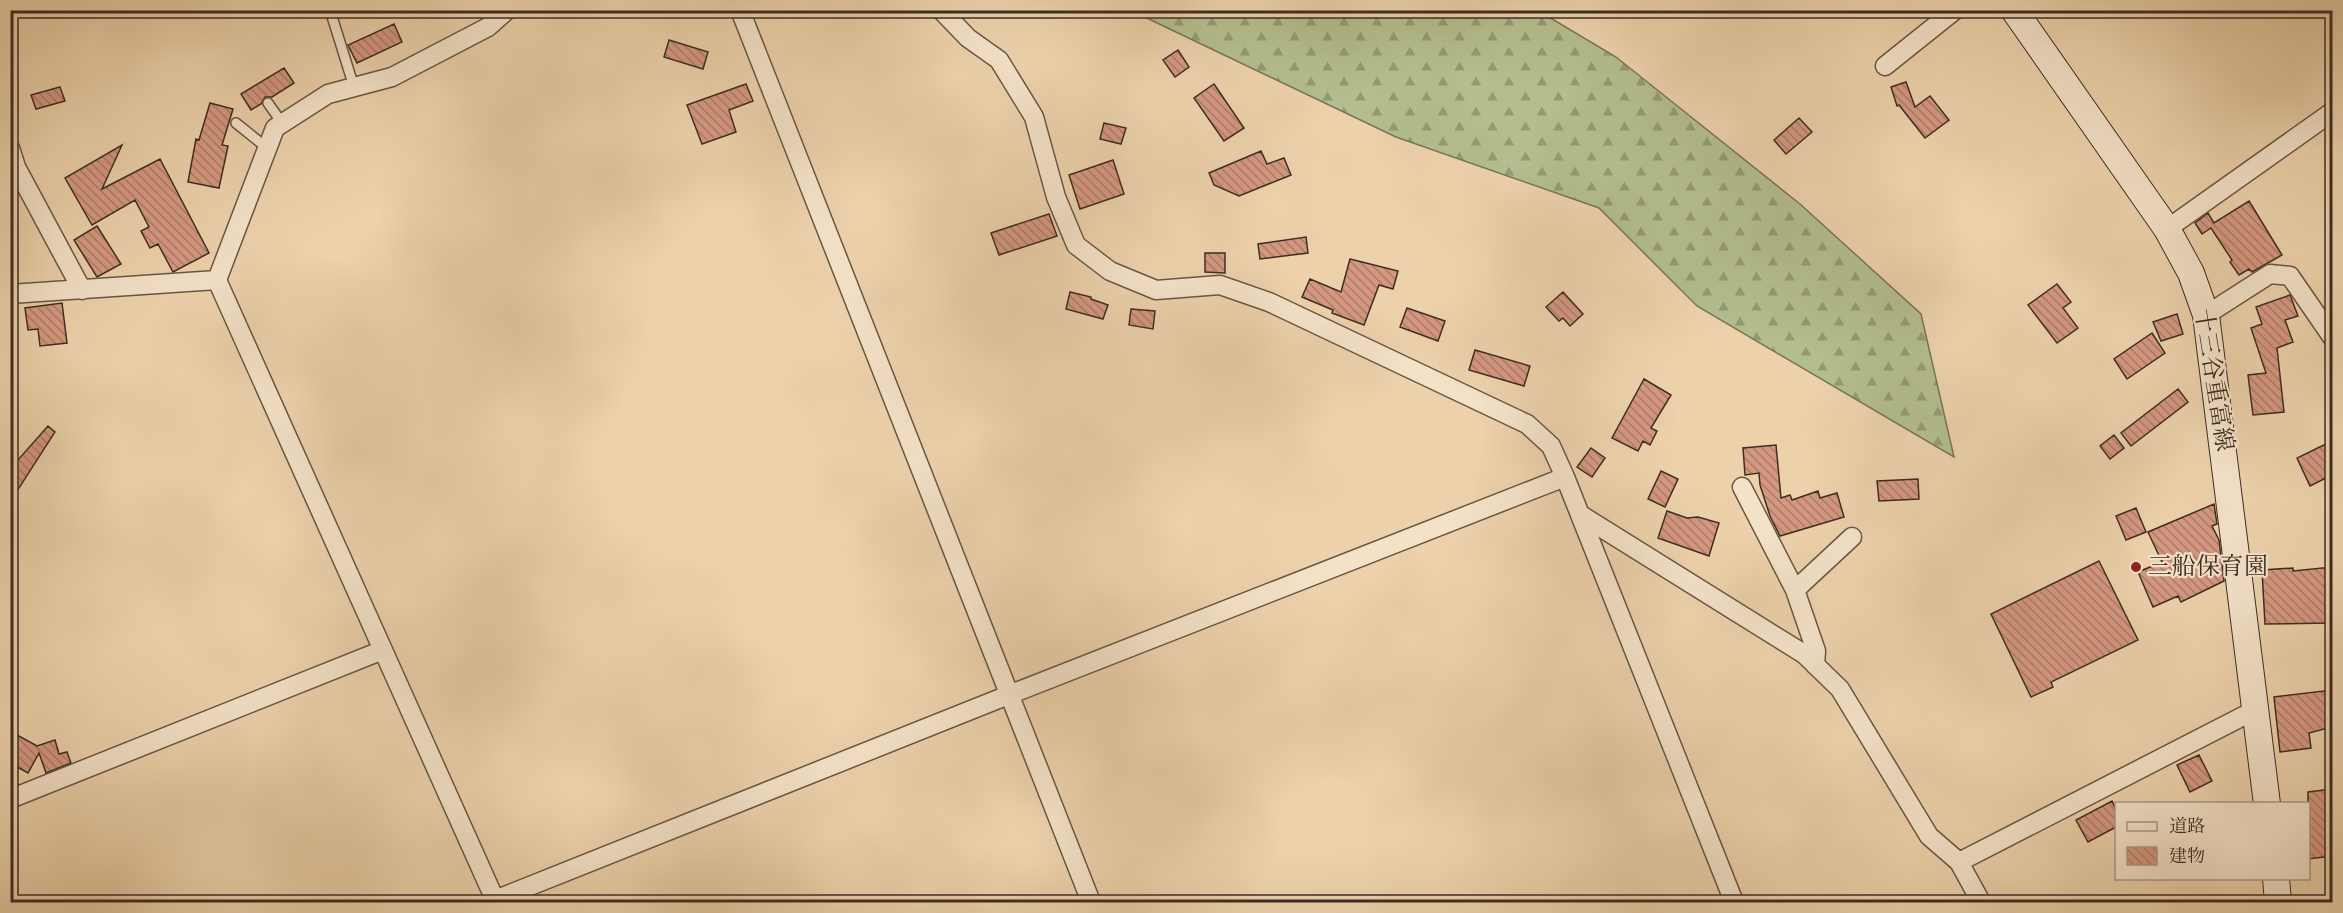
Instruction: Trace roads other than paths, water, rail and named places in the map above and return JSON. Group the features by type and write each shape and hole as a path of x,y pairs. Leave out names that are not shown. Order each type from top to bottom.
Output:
{"main road":[{"name":"十三谷重富線","path":"2014,10 2167,229 2191,273 2206,315 2257,709 2267,802"},
{"path":"2276,880 2278,903"}],"street":[{"path":"740,10 1011,694 1091,903"},
{"path":"941,10 968,38 999,60 1034,117 1056,197 1076,244 1110,271 1156,290 1220,285 1269,302 1527,424 1551,446 1581,515 1734,903"},
{"path":"1885,66 1955,10"},
{"path":"501,12 488,27 392,76 328,94 275,128 216,280 494,902 1011,694 1565,477"},
{"path":"2167,229 2332,112"},
{"path":"10,148 16,168 82,290"},
{"path":"2206,315 2270,274 2290,276 2332,337"},
{"path":"10,294 216,280"},
{"path":"1742,487 1795,590 1816,651 1815,665"},
{"path":"1581,515 1804,654 1840,689 1929,836 1959,862 1981,903"},
{"path":"1795,590 1852,537"},
{"path":"10,799 383,650"},
{"path":"1959,862 2257,709"}],"lane":[{"path":"330,10 354,87"},
{"path":"268,103 282,123"},
{"path":"236,123 267,148"}],"place":[{"name":"三船保育園","path":"2136,567"}]}
